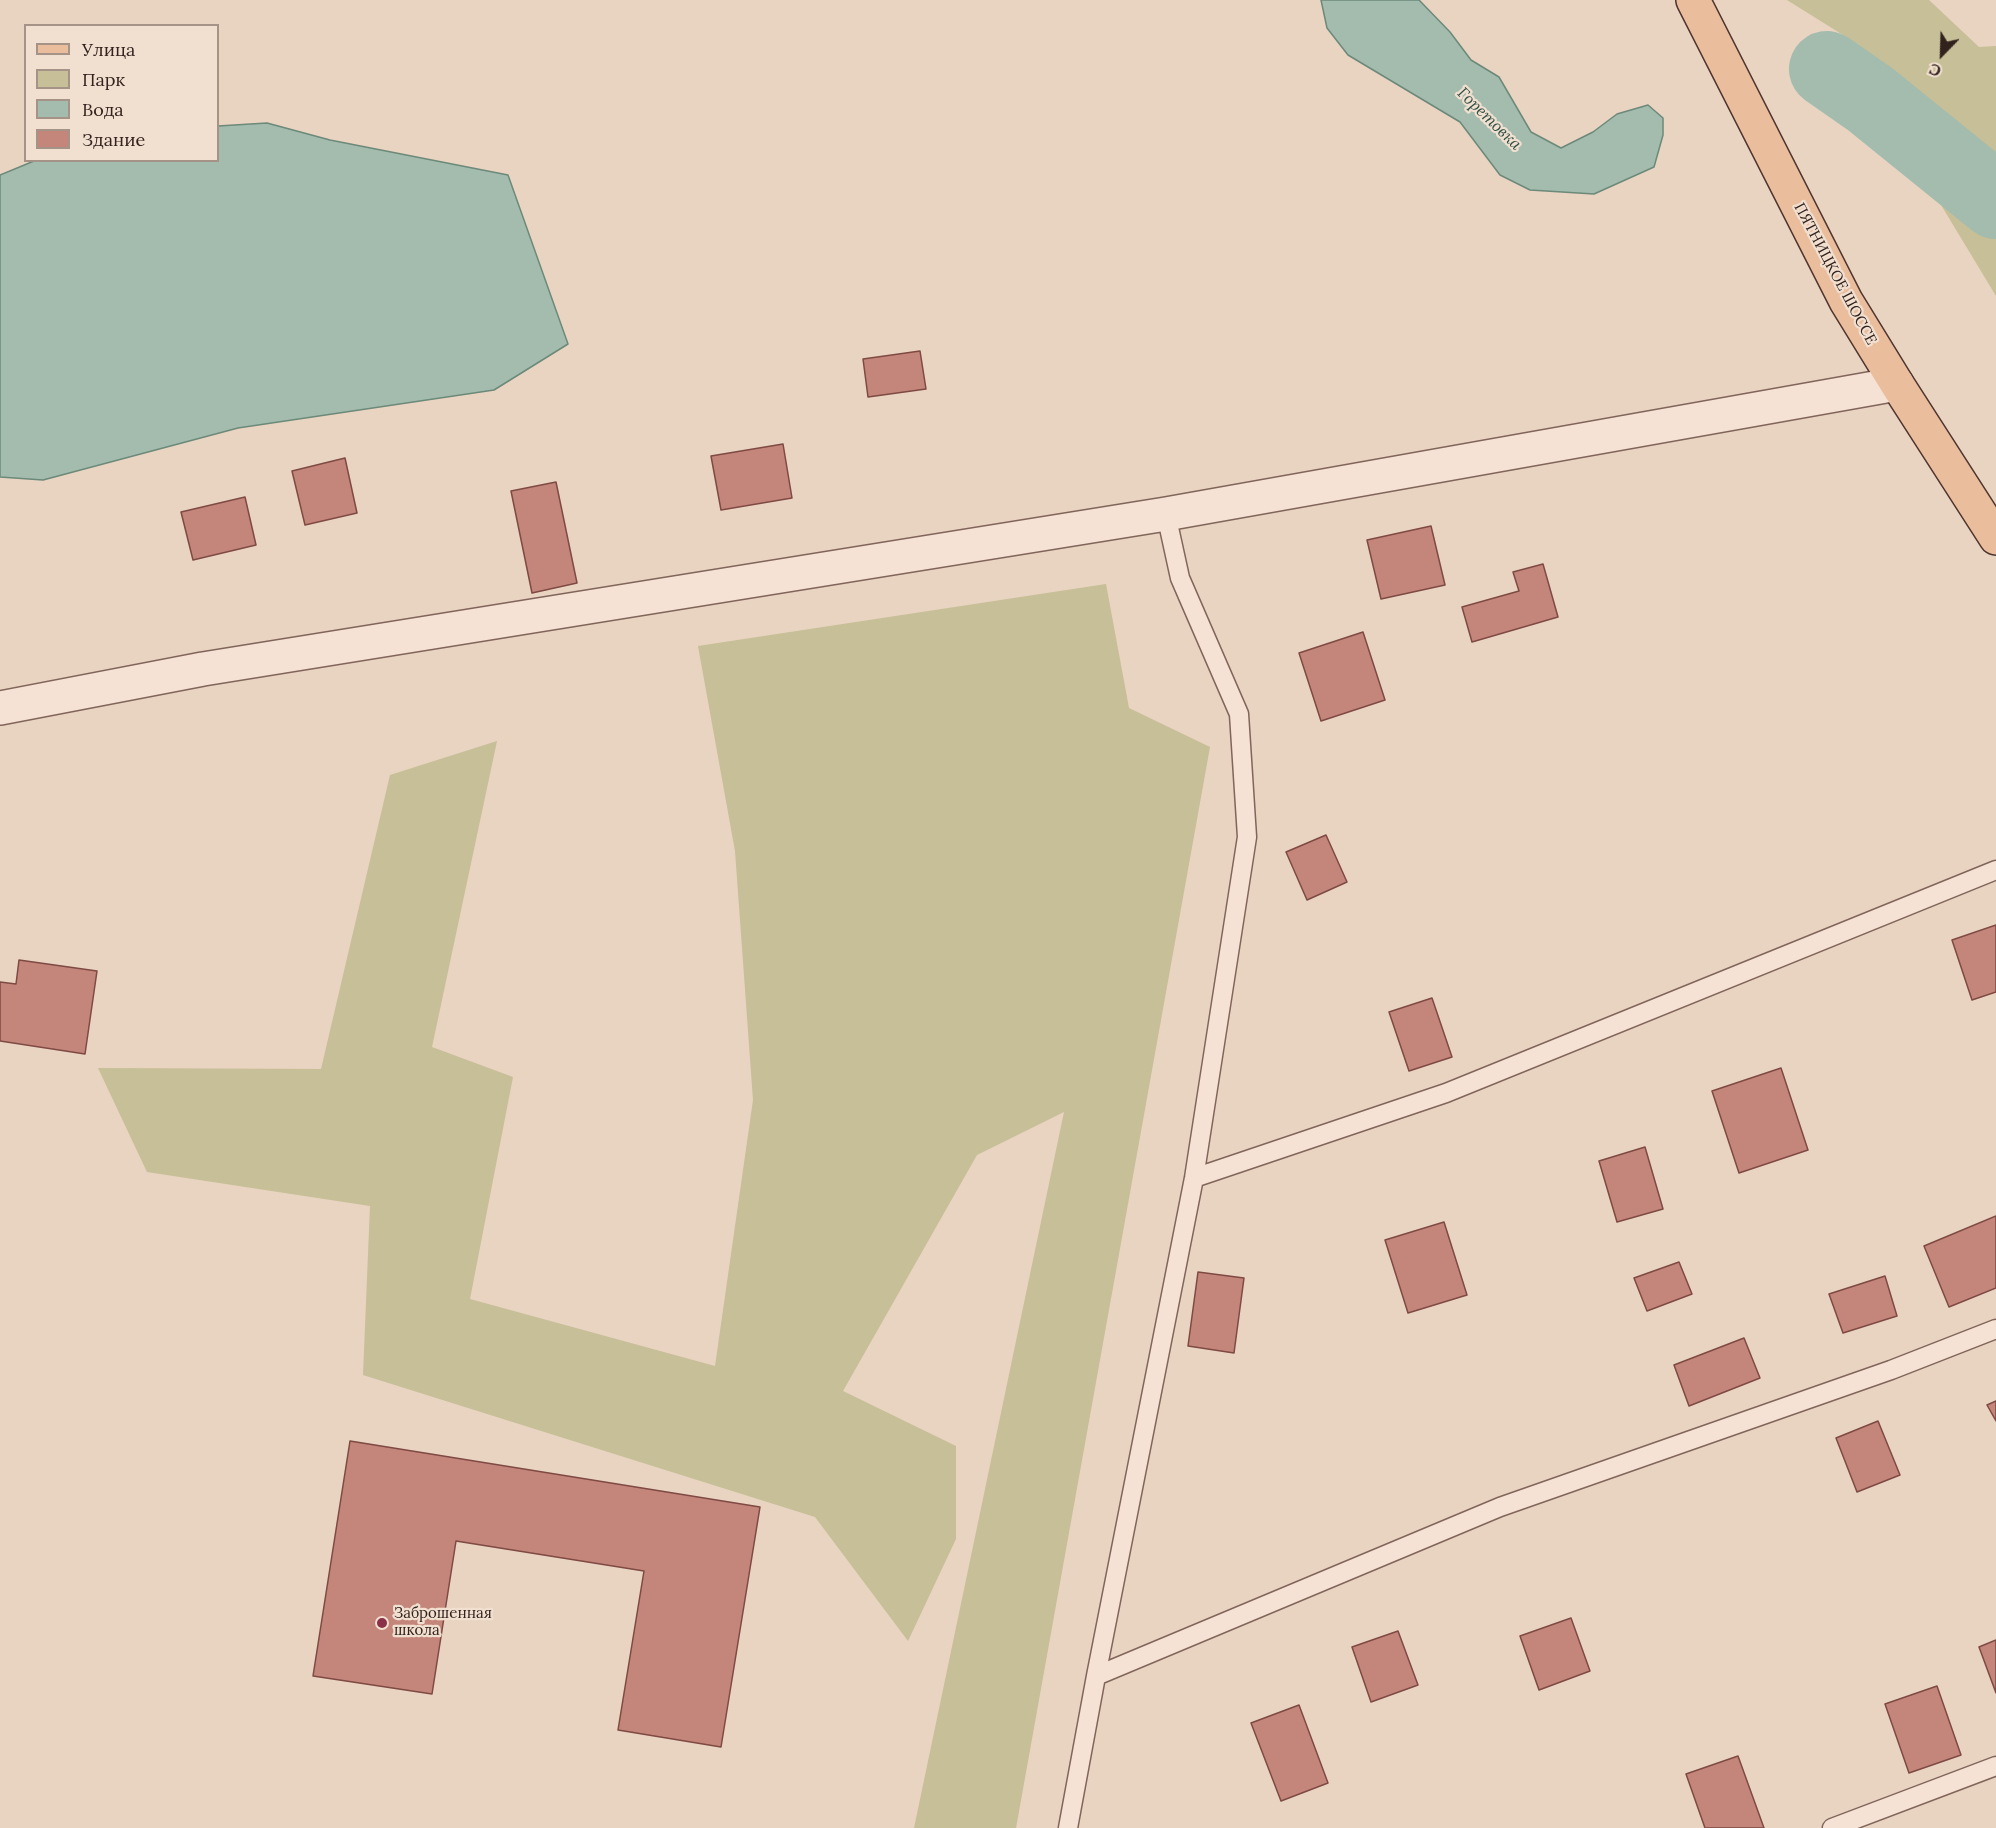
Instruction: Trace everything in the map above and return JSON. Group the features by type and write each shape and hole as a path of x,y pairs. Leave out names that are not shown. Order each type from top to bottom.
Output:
{"main road":[{"name":"ПЯТНИЦКОЕ ШОССЕ","path":"1693,0 1846,301 1996,538"}],"street":[{"path":"0,708 204,669 1166,513 1897,384"}],"lane":[{"path":"1068,1828 1194,1178 1247,837 1239,714 1180,578 1166,513"},
{"path":"1194,1178 1446,1093 1996,870"},
{"path":"1096,1676 1500,1507 1880,1374 1996,1329"},
{"path":"1832,1828 1996,1766"}],"green space":[{"path":"1787,0 1929,0 1979,47 1996,46 1996,296 1894,127 1859,45"},
{"path":"1106,584 1129,708 1210,747 1016,1828 914,1828 1064,1112 977,1155 843,1391 956,1446 956,1539 908,1641 815,1517 363,1375 370,1206 147,1172 98,1068 321,1069 390,775 497,741 432,1047 513,1077 470,1299 715,1366 753,1100 735,851 698,646"}],"water":[{"path":"1321,0 1419,0 1450,32 1471,60 1499,77 1531,132 1561,148 1593,132 1617,114 1648,105 1663,118 1663,135 1654,167 1594,194 1530,190 1500,175 1460,122 1348,55 1327,28"},
{"path":"267,123 330,140 508,175 568,344 494,390 238,428 43,480 0,477 0,175 32,162 219,162 219,126"}],"building":[{"path":"920,351 926,389 868,397 863,359"},
{"path":"783,444 792,498 721,510 711,456"},
{"path":"345,458 357,513 305,525 292,471"},
{"path":"556,482 577,583 532,593 511,491"},
{"path":"245,497 256,545 193,560 181,512"},
{"path":"1431,526 1445,585 1381,599 1367,540"},
{"path":"1543,564 1558,617 1472,642 1462,607 1519,591 1513,572"},
{"path":"1363,632 1385,700 1321,721 1299,653"},
{"path":"1326,835 1347,882 1307,900 1286,852"},
{"path":"1996,925 1996,992 1972,1000 1952,940"},
{"path":"19,960 97,971 85,1054 0,1041 0,982 16,984"},
{"path":"1432,998 1452,1057 1409,1071 1389,1012"},
{"path":"1781,1068 1808,1150 1739,1173 1712,1091"},
{"path":"1645,1147 1663,1209 1617,1222 1599,1161"},
{"path":"1996,1216 1996,1288 1949,1307 1924,1246"},
{"path":"1444,1222 1467,1295 1408,1313 1385,1240"},
{"path":"1679,1262 1692,1294 1647,1311 1634,1278"},
{"path":"1198,1272 1244,1278 1234,1353 1188,1346"},
{"path":"1885,1276 1897,1316 1843,1333 1829,1294"},
{"path":"1744,1338 1760,1378 1689,1406 1674,1365"},
{"path":"1996,1401 1996,1421 1987,1405"},
{"path":"1878,1421 1900,1475 1857,1492 1836,1438"},
{"name":"Заброшенная школа","path":"350,1441 760,1507 721,1747 618,1730 644,1571 456,1541 432,1694 313,1676"},
{"path":"1571,1618 1590,1671 1539,1690 1520,1636"},
{"path":"1398,1631 1418,1685 1371,1702 1352,1647"},
{"path":"1996,1640 1996,1693 1979,1647"},
{"path":"1937,1686 1961,1755 1909,1773 1885,1704"},
{"path":"1299,1705 1328,1783 1281,1801 1251,1723"},
{"path":"1738,1756 1764,1828 1705,1828 1686,1774"}],"waterway":[{"name":"Горетовка","path":"1827,69 1870,99 1996,201"}],"place":[{"name":"Заброшенная школа","path":"382,1623"}]}
